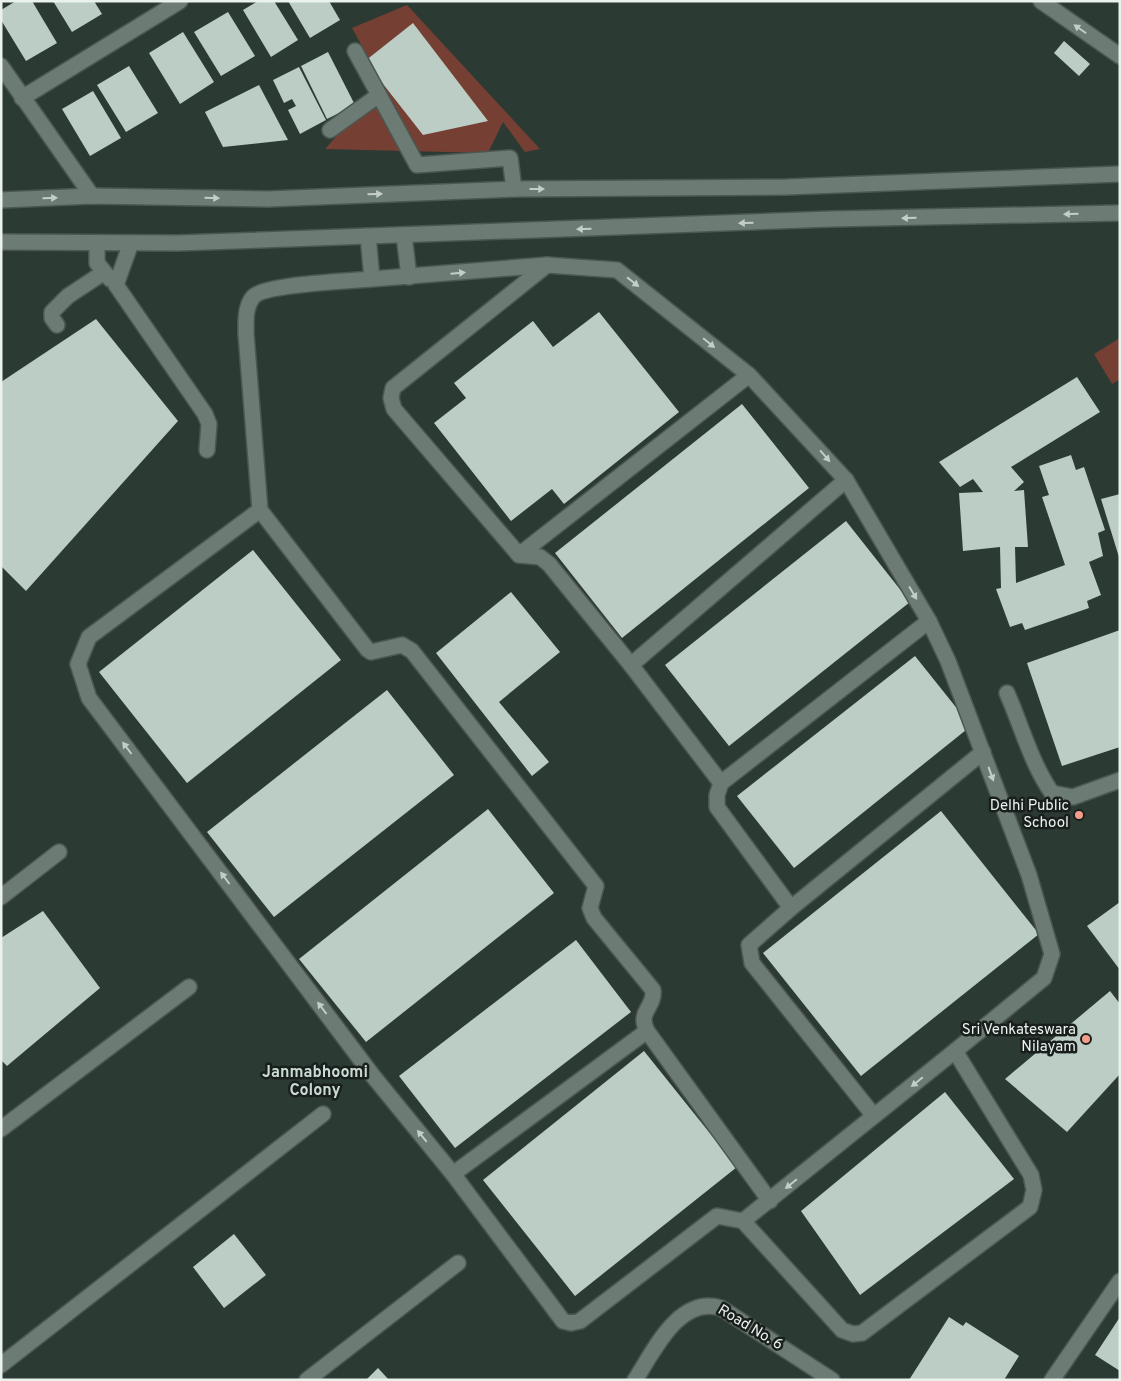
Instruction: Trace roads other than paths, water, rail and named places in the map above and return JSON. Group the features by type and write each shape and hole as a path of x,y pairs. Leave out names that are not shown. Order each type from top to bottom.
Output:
{"street":[{"path":"22,98 180,1"},
{"path":"1041,1 1120,56"},
{"path":"355,51 417,165 510,158 514,189"},
{"path":"1,66 92,196"},
{"path":"330,130 379,95"},
{"path":"1,200 92,196 268,199 514,189 787,187 1120,174"},
{"path":"1,242 131,243 831,219 1120,214"},
{"path":"404,235 409,277"},
{"path":"368,236 372,279"},
{"path":"97,243 97,263 116,285 205,414 209,424 207,450"},
{"path":"116,285 131,243"},
{"path":"547,265 393,388 391,398 394,410 519,555 540,557 549,564 631,664 721,783"},
{"path":"742,1221 770,1200 1044,978 1050,966 1052,954 1028,875 948,661 929,620 846,480 800,428 750,376 617,270 547,265 272,288 255,294 247,306 246,334 260,510 366,649 371,652 378,652 402,645 412,651 596,886 590,908 594,918 653,990 653,1000 642,1022 646,1031 770,1200"},
{"path":"58,325 52,318 52,312 61,301 104,273"},
{"path":"519,555 750,376"},
{"path":"631,664 846,480"},
{"path":"260,510 89,637 78,664 89,698 373,1076 453,1174 563,1321 571,1324 580,1321 717,1216 742,1221 842,1330 853,1334 862,1332 1030,1207 1034,1190 1032,1175 955,1051"},
{"path":"791,908 717,807 717,795 721,783 929,620"},
{"path":"1007,693 1025,732 1038,772 1052,793 1073,797 1120,780"},
{"path":"874,1116 752,963 750,945 791,908 983,752"},
{"path":"1,897 59,852"},
{"path":"1,1129 189,987"},
{"path":"453,1174 646,1031"},
{"path":"1,1365 323,1114"},
{"path":"308,1380 458,1263"},
{"path":"1052,1380 1120,1281"},
{"name":"Road No. 6","path":"635,1380 672,1326 683,1314 696,1307 710,1304 721,1308 832,1380"}],"place":[{"name":"Delhi Public School","path":"1079,815"},
{"name":"Sri Venkateswara Nilayam","path":"1086,1039"}],"district":[{"name":"Janmabhoomi Colony","path":"315,1082"}]}
